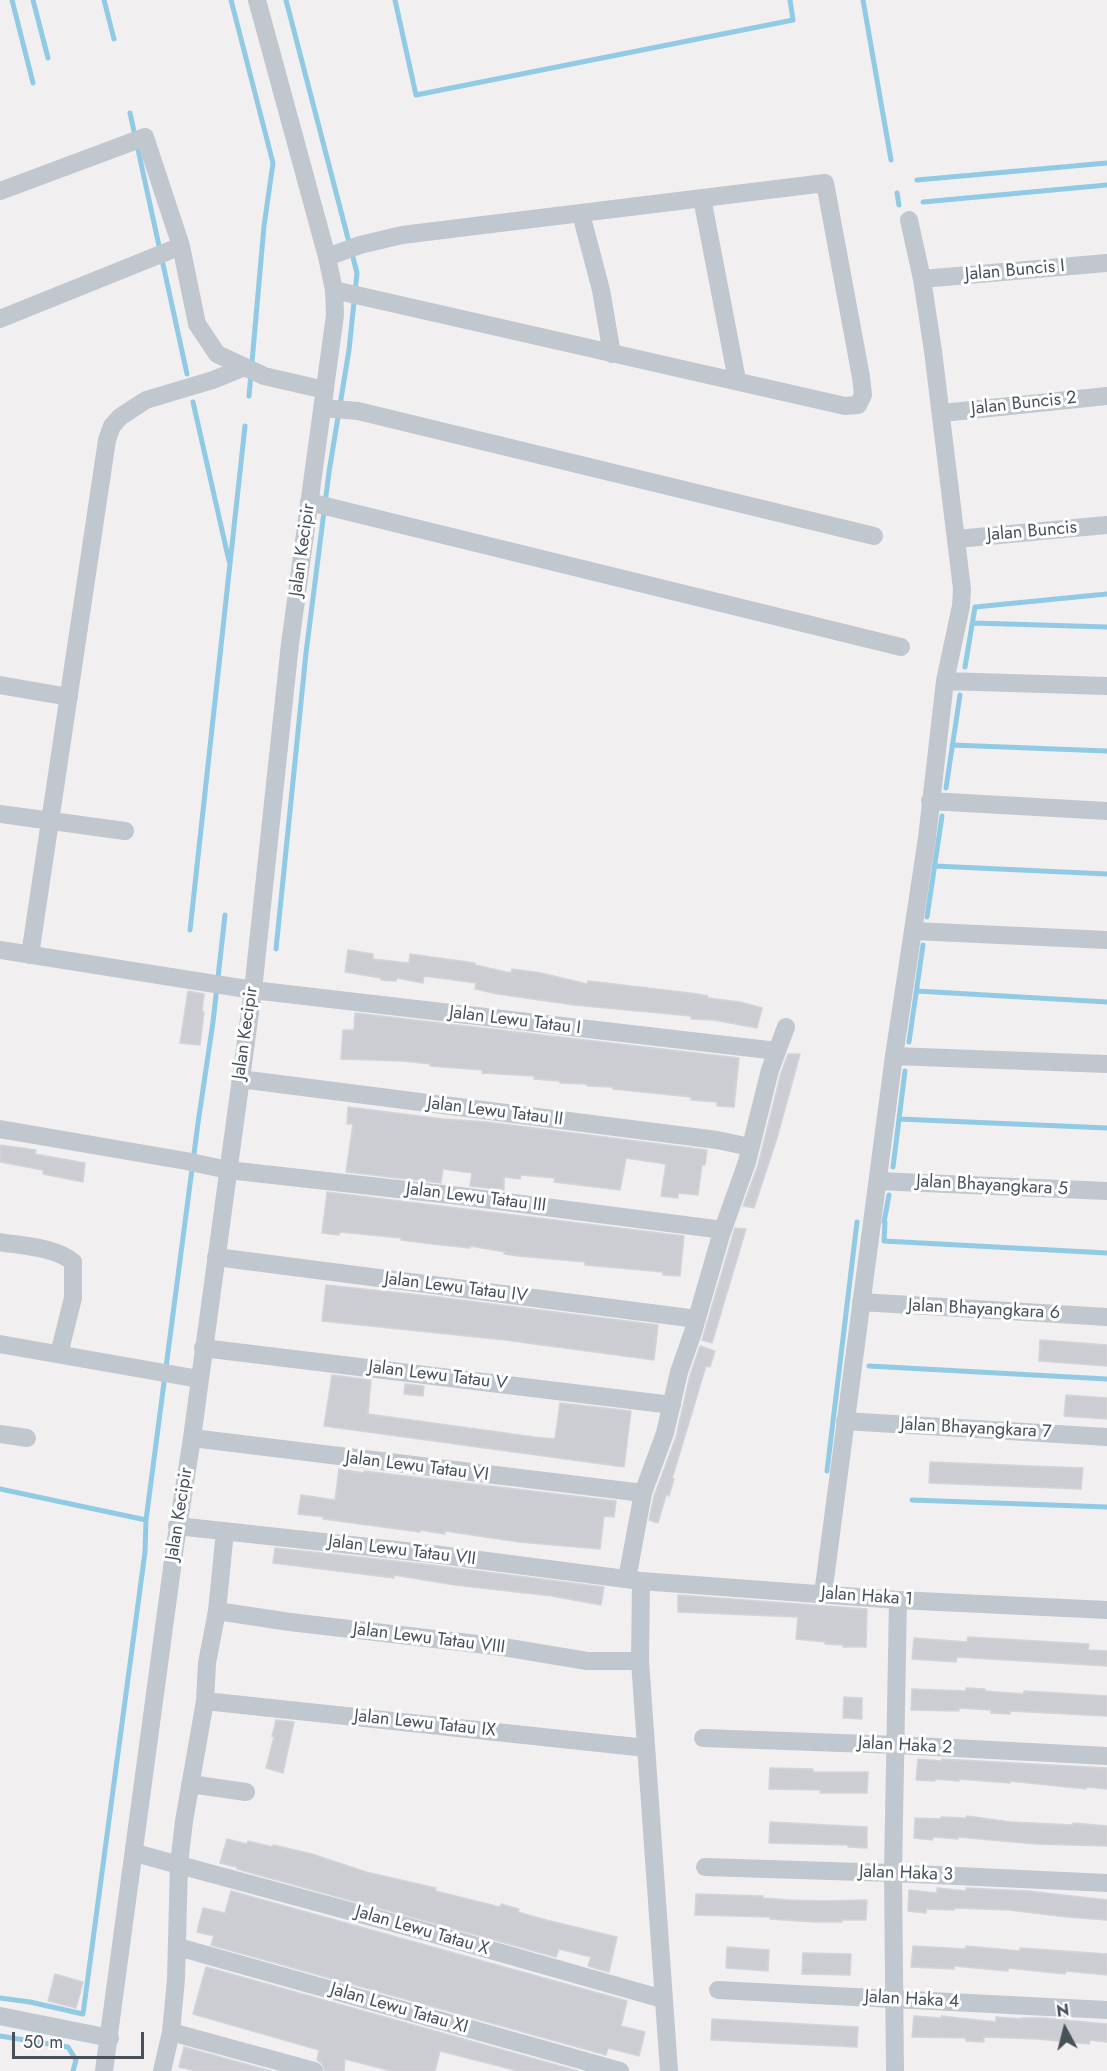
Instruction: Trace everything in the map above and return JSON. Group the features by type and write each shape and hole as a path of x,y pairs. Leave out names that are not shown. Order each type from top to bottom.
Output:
{"street":[{"name":"Jalan Kecipir","path":"104,2071 177,1526 192,1438 253,990 290,644 314,503 328,402 335,315 341,292 334,254 257,0"},
{"path":"0,191 145,137 181,246 197,324 217,354 328,402 358,411 874,536"},
{"path":"334,254 360,245 411,234 825,183 863,395 858,405 845,406 341,292"},
{"path":"702,198 737,380"},
{"path":"581,214 601,290 612,354"},
{"path":"823,1594 894,1056 914,931 945,681 961,606 961,573 942,413 922,279 909,220"},
{"path":"0,319 181,246"},
{"name":"Jalan Buncis I","path":"922,279 1107,263"},
{"path":"30,955 108,440 112,426 120,417 146,400 213,380 245,367"},
{"name":"Jalan Buncis 2","path":"942,413 1107,396"},
{"path":"314,503 901,646"},
{"name":"Jalan Buncis","path":"957,540 1107,525"},
{"path":"945,681 1107,686"},
{"path":"0,685 69,697"},
{"path":"930,801 1107,811"},
{"path":"0,814 125,831"},
{"path":"914,931 1107,940"},
{"name":"Jalan Lewu Tatau I","path":"0,950 253,990 777,1051"},
{"path":"669,2071 634,1580 643,1493 665,1433 679,1372 723,1230 735,1201 777,1051 786,1027"},
{"path":"894,1056 1107,1064"},
{"name":"Jalan Lewu Tatau II","path":"240,1079 717,1140 750,1147"},
{"name":"Jalan Lewu Tatau III","path":"0,1129 195,1162 228,1170 460,1196 723,1230"},
{"name":"Jalan Bhayangkara 5","path":"878,1181 1107,1191"},
{"path":"0,1242 53,1252 66,1256 73,1262 75,1271 73,1298 59,1354"},
{"name":"Jalan Lewu Tatau IV","path":"216,1257 697,1319"},
{"name":"Jalan Bhayangkara 6","path":"861,1302 1107,1317"},
{"path":"0,1344 199,1379"},
{"name":"Jalan Lewu Tatau V","path":"203,1348 672,1405"},
{"name":"Jalan Bhayangkara 7","path":"845,1421 1107,1437"},
{"path":"0,1434 27,1438"},
{"name":"Jalan Lewu Tatau VI","path":"192,1438 643,1493"},
{"name":"Jalan Lewu Tatau VII","path":"177,1526 634,1580"},
{"path":"162,2071 171,2032 178,1947 179,1864 205,1701 209,1651 217,1611 225,1531"},
{"name":"Jalan Haka 1","path":"634,1580 898,1600 1107,1610"},
{"path":"895,2071 893,1873 898,1600"},
{"name":"Jalan Lewu Tatau VIII","path":"217,1611 503,1647 587,1661 640,1661"},
{"name":"Jalan Lewu Tatau IX","path":"205,1701 646,1748"},
{"name":"Jalan Haka 2","path":"703,1738 1107,1756"},
{"path":"190,1784 246,1792"},
{"name":"Jalan Lewu Tatau X","path":"135,1853 427,1932 663,2000"},
{"name":"Jalan Haka 3","path":"705,1867 1107,1883"},
{"name":"Jalan Lewu Tatau XI","path":"178,1947 620,2071"},
{"name":"Jalan Haka 4","path":"718,1990 1107,2010"},
{"path":"0,2016 110,2038"},
{"path":"171,2032 314,2071"}],"building":[{"path":"348,950 373,954 373,959 409,963 410,954 475,963 475,965 511,973 512,969 541,973 587,984 588,981 698,994 708,996 707,998 740,1002 762,1008 757,1028 714,1020 691,1019 691,1016 574,1005 498,994 475,989 476,983 424,976 423,983 397,978 396,981 381,980 381,978 345,972"},
{"path":"188,991 204,994 200,1045 180,1043"},
{"path":"355,1013 739,1058 734,1107 717,1106 717,1102 691,1100 691,1097 587,1086 587,1084 560,1083 560,1081 534,1079 534,1076 482,1073 482,1070 430,1066 431,1064 403,1061 341,1059 343,1030 354,1030"},
{"path":"788,1054 800,1054 777,1138 754,1208 743,1206 758,1165 781,1073"},
{"path":"348,1107 707,1150 705,1165 702,1165 698,1195 678,1193 678,1198 661,1196 666,1164 626,1158 620,1190 554,1182 555,1178 521,1175 520,1179 504,1177 504,1190 470,1186 472,1173 443,1169 441,1183 346,1172 353,1124 347,1124"},
{"path":"0,1145 36,1150 35,1154 85,1163 83,1182 43,1174 43,1170 0,1162"},
{"path":"327,1192 684,1236 680,1276 663,1275 663,1272 585,1265 585,1262 504,1254 505,1252 470,1246 470,1248 432,1244 401,1240 401,1238 340,1232 339,1235 322,1233"},
{"path":"735,1228 746,1229 712,1343 702,1340"},
{"path":"326,1285 658,1325 654,1360 505,1340 322,1321"},
{"path":"1040,1340 1107,1345 1107,1366 1039,1361"},
{"path":"700,1346 715,1351 710,1367 706,1366 669,1496 666,1495 658,1523 649,1520 654,1496 676,1437 690,1375"},
{"path":"332,1375 371,1380 368,1414 534,1437 555,1439 560,1403 631,1411 624,1467 324,1426"},
{"path":"405,1384 424,1386 423,1396 404,1394"},
{"path":"1066,1395 1107,1398 1107,1419 1064,1416"},
{"path":"930,1462 1083,1468 1081,1489 929,1483"},
{"path":"339,1469 616,1501 614,1517 604,1516 600,1549 519,1542 445,1531 445,1534 420,1530 420,1532 298,1514 301,1495 335,1500"},
{"path":"275,1548 604,1587 601,1605 552,1596 455,1585 394,1575 394,1578 273,1563"},
{"path":"678,1595 867,1609 866,1647 843,1647 843,1645 796,1639 798,1617 678,1612"},
{"path":"968,1637 1089,1644 1088,1650 1107,1651 1107,1666 957,1657 956,1662 912,1659 914,1638 967,1642"},
{"path":"966,1688 1023,1694 1024,1691 1107,1696 1107,1716 1010,1711 1010,1714 991,1713 991,1710 959,1708 959,1711 911,1710 912,1689 966,1691"},
{"path":"844,1697 862,1698 862,1719 843,1718"},
{"path":"276,1720 294,1722 283,1773 266,1768"},
{"path":"918,1759 1107,1768 1107,1789 1010,1781 1010,1783 959,1779 959,1781 916,1780"},
{"path":"770,1768 813,1769 813,1772 868,1772 867,1793 820,1793 821,1790 769,1789"},
{"path":"967,1816 1011,1822 1107,1826 1107,1846 1036,1844 958,1837 958,1839 933,1837 932,1840 914,1838 915,1818 941,1819 941,1817 966,1818"},
{"path":"770,1822 867,1827 867,1848 848,1847 848,1845 769,1843"},
{"path":"227,1839 247,1844 248,1841 273,1847 273,1845 312,1854 366,1872 436,1888 435,1891 500,1907 501,1904 519,1909 518,1912 546,1920 617,1937 609,1972 588,1966 591,1957 559,1949 556,1957 237,1869 237,1867 220,1863"},
{"path":"937,1888 966,1891 966,1888 1028,1891 1107,1900 1107,1920 1009,1910 954,1908 954,1910 926,1909 926,1913 908,1911 909,1890 937,1893"},
{"path":"231,1891 627,2001 621,2026 645,2032 639,2056 608,2048 606,2055 211,1945 214,1936 197,1932 203,1908 225,1913"},
{"path":"696,1894 763,1896 763,1898 789,1900 867,1900 866,1920 815,1922 770,1919 770,1917 695,1915"},
{"path":"913,1946 966,1949 966,1946 1020,1951 1020,1948 1107,1954 1107,1975 1066,1971 1065,1974 1008,1968 1008,1971 954,1966 954,1969 911,1967"},
{"path":"727,1947 769,1950 768,1971 726,1968"},
{"path":"803,1953 851,1954 850,1975 802,1974"},
{"path":"206,1967 578,2071 518,2071 440,2051 435,2071 391,2071 345,2059 344,2071 325,2071 317,2060 319,2050 193,2014"},
{"path":"55,1974 83,1982 76,2008 48,2001"},
{"path":"914,2016 941,2018 941,2016 996,2022 996,2017 1044,2018 1107,2024 1107,2042 1090,2040 1089,2044 984,2037 984,2042 966,2041 966,2038 912,2037"},
{"path":"712,2019 858,2027 857,2047 711,2040"},
{"path":"184,2047 271,2071 196,2071 179,2067"}],"waterway":[{"path":"12,0 33,83"},
{"path":"33,0 48,58"},
{"path":"104,0 114,39"},
{"path":"231,0 273,163 264,226 249,396"},
{"path":"276,949 306,653 329,472 349,350 357,273 286,0"},
{"path":"395,0 416,95 793,20 790,0"},
{"path":"863,0 891,160"},
{"path":"130,113 187,374"},
{"path":"917,180 1107,163"},
{"path":"923,202 1107,185"},
{"path":"897,193 899,205"},
{"path":"193,402 229,561"},
{"path":"190,930 245,426"},
{"path":"965,667 975,607 1107,594"},
{"path":"973,623 1107,627"},
{"path":"946,788 960,695"},
{"path":"952,745 1107,751"},
{"path":"927,917 942,816"},
{"path":"935,866 1107,874"},
{"path":"0,1489 146,1520 213,1022 225,915"},
{"path":"909,1042 923,945"},
{"path":"917,991 1107,1002"},
{"path":"893,1167 905,1071"},
{"path":"899,1119 1107,1128"},
{"path":"884,1222 889,1195"},
{"path":"827,1471 857,1222"},
{"path":"885,1222 884,1241 1107,1253"},
{"path":"869,1366 1107,1379"},
{"path":"912,1500 1107,1507"},
{"path":"0,1998 83,2014 145,1552 146,1520"},
{"path":"0,2036 68,2047 76,2060 73,2071"}]}
